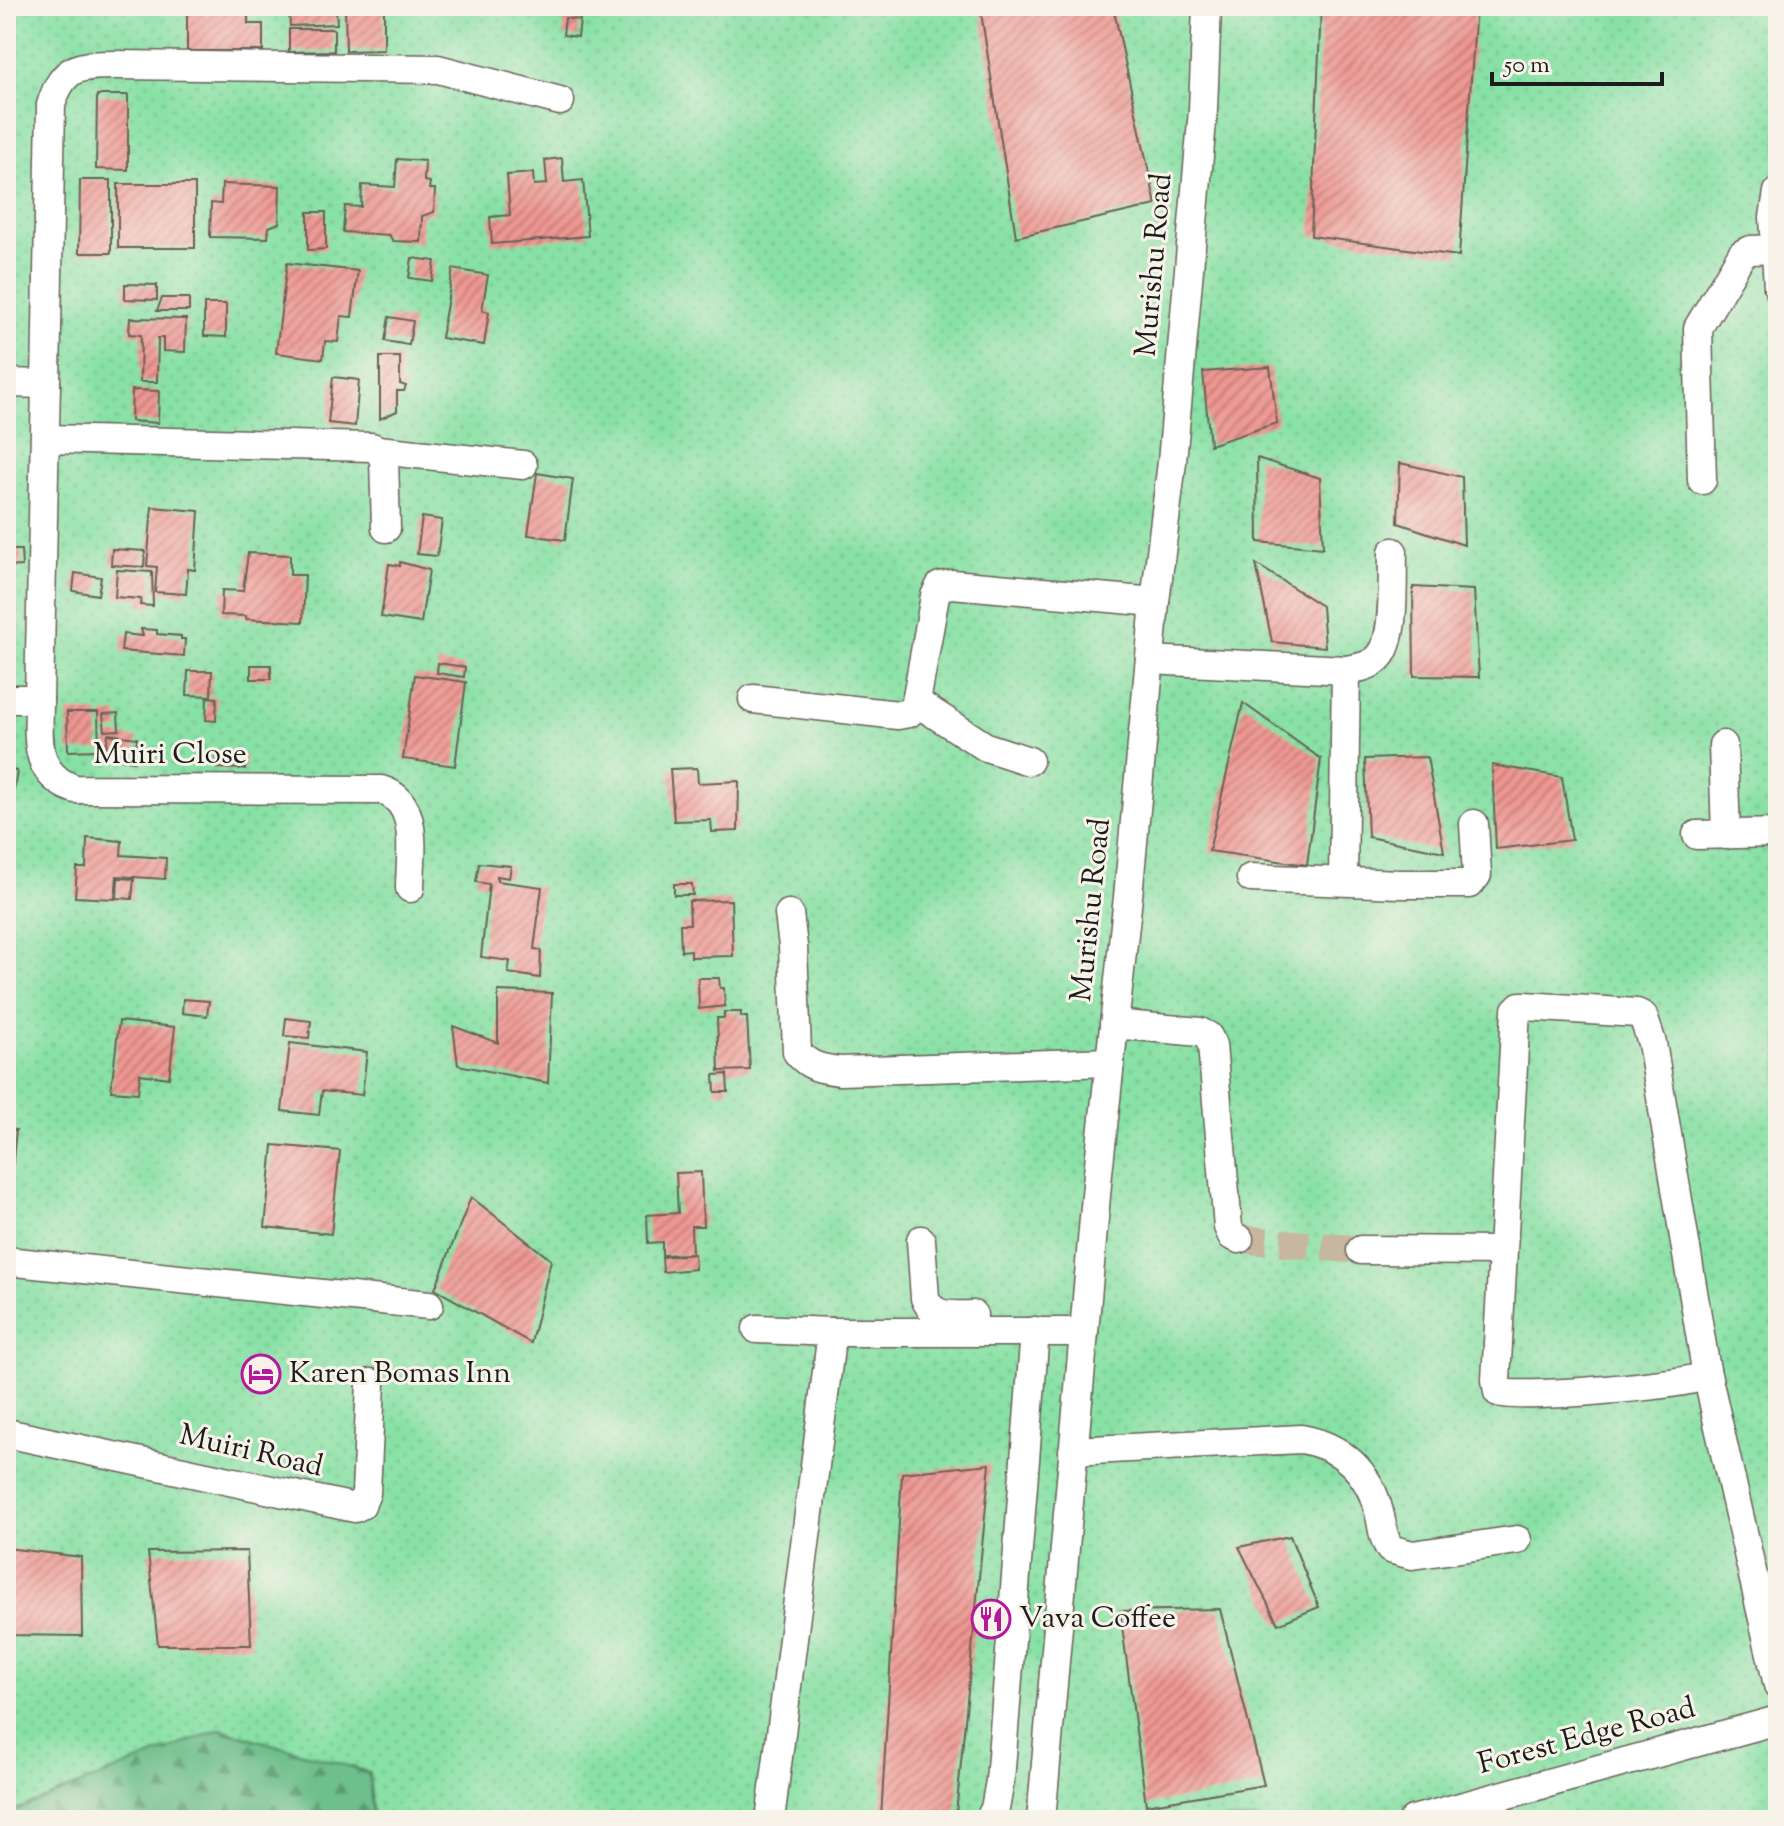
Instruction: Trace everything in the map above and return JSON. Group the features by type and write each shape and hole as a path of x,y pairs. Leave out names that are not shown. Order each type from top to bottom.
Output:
{"street":[{"name":"Murishu Road","path":"1041,1820 1110,1062 1155,602 1172,462 1200,141 1207,6"},
{"name":"Muiri Close","path":"410,888 410,836 406,806 394,793 381,790 75,789 58,783 46,770 40,751 39,699 51,105 56,88 72,69 92,65 438,69 560,101"},
{"path":"1778,192 1774,217 1778,287"},
{"path":"1702,480 1698,328 1742,254 1751,250 1777,249"},
{"path":"6,383 46,384"},
{"path":"46,439 372,447 523,465"},
{"path":"378,450 385,467 386,528"},
{"path":"1150,660 1346,670 1364,667 1379,658 1389,643 1393,552"},
{"path":"753,699 898,715 909,713 916,702 935,596 940,586 952,584 1155,602"},
{"path":"1343,880 1346,670"},
{"path":"6,699 39,699"},
{"path":"916,702 986,747 1029,761"},
{"path":"1723,745 1726,835"},
{"path":"1251,878 1456,886 1473,883 1477,875 1474,824"},
{"path":"1697,835 1778,833"},
{"path":"789,914 797,1052 805,1062 840,1071 1110,1062"},
{"path":"1706,1370 1700,1379 1666,1383 1538,1395 1504,1395 1498,1392 1496,1368 1516,1010 1520,1006 1637,1013 1643,1016 1652,1043 1706,1370 1778,1685"},
{"path":"1114,1024 1200,1032 1208,1036 1212,1045 1228,1227 1232,1236 1239,1239"},
{"path":"921,1240 925,1298 927,1305 936,1312 1085,1322"},
{"path":"1361,1250 1503,1251"},
{"path":"6,1261 429,1305"},
{"path":"757,1329 832,1332 1035,1331 1085,1322"},
{"path":"989,1820 995,1809 1000,1781 1035,1331"},
{"path":"770,1820 832,1332"},
{"name":"Muiri Road","path":"6,1433 355,1508 361,1505 366,1493 371,1383"},
{"path":"1073,1451 1301,1439 1319,1442 1339,1452 1364,1475 1374,1492 1384,1539 1390,1549 1412,1555 1517,1540"},
{"name":"Forest Edge Road","path":"1413,1820 1778,1720"}],"green space":[{"path":"6,6 1778,6 1778,1820 6,1820"},
{"path":"220,1729 369,1772 373,1820 6,1820 6,1814"}],"building":[{"path":"187,6 248,6 248,24 263,24 263,51 187,51"},
{"path":"345,6 384,6 384,50 346,51"},
{"path":"980,6 1113,6 1156,205 1016,237"},
{"path":"1321,6 1476,6 1459,256 1311,236"},
{"path":"336,10 337,24 290,26 289,12"},
{"path":"565,18 580,20 578,37 563,35"},
{"path":"289,29 334,29 334,51 289,52"},
{"path":"97,95 128,95 128,170 96,169"},
{"path":"562,158 564,182 583,180 588,236 492,244 490,217 510,215 507,175 533,173 534,185 547,184 545,160"},
{"path":"397,159 425,161 424,181 430,182 429,189 435,189 434,212 422,216 421,242 393,241 389,235 343,232 345,206 361,207 362,185 395,187"},
{"path":"80,180 111,180 111,253 79,253"},
{"path":"118,184 195,184 195,248 118,248"},
{"path":"222,184 280,186 279,223 269,227 268,238 210,237 211,203 221,204"},
{"path":"308,212 326,212 326,249 308,250"},
{"path":"412,258 435,261 432,281 409,278"},
{"path":"287,263 358,271 352,317 341,316 338,342 325,341 323,359 276,353"},
{"path":"453,269 488,275 482,310 489,312 484,345 441,338"},
{"path":"125,284 157,285 157,300 125,299"},
{"path":"162,298 189,298 189,311 157,311"},
{"path":"204,304 226,304 226,337 204,336"},
{"path":"389,317 413,321 409,345 385,341"},
{"path":"130,318 186,319 185,352 163,351 163,338 158,338 157,382 140,382 141,335 129,334"},
{"path":"380,357 400,357 400,384 406,386 404,391 397,391 397,411 380,419"},
{"path":"1270,367 1277,423 1210,445 1203,372"},
{"path":"333,377 359,380 355,426 328,423"},
{"path":"132,390 159,391 158,423 131,421"},
{"path":"1257,458 1320,478 1323,548 1258,542"},
{"path":"1400,463 1462,477 1464,545 1398,523"},
{"path":"537,473 573,479 565,540 528,535"},
{"path":"152,507 199,511 195,570 188,569 186,594 155,592 157,567 147,566"},
{"path":"422,517 442,520 437,556 417,554"},
{"path":"112,549 145,551 144,567 111,565"},
{"path":"6,550 21,550 22,566 6,567"},
{"path":"248,553 290,555 290,575 305,575 303,622 221,615 222,590 243,591"},
{"path":"400,562 429,570 421,623 381,617 389,564 400,566"},
{"path":"1256,564 1322,606 1325,647 1272,642"},
{"path":"117,570 152,572 153,606 140,605 141,599 115,597"},
{"path":"75,573 101,577 98,595 73,591"},
{"path":"1413,587 1474,590 1479,677 1414,676"},
{"path":"141,629 181,636 185,639 184,656 121,651 123,634 143,636"},
{"path":"438,663 465,667 464,677 437,673"},
{"path":"251,665 271,665 271,679 251,679"},
{"path":"188,671 212,671 211,696 187,695"},
{"path":"415,675 466,682 455,766 403,759"},
{"path":"207,697 217,698 216,721 206,720"},
{"path":"1243,703 1321,759 1307,865 1209,851"},
{"path":"67,712 98,712 99,750 68,751"},
{"path":"118,713 119,730 105,731 103,714"},
{"path":"108,734 137,738 135,761 105,757"},
{"path":"217,755 245,756 245,769 216,768"},
{"path":"1427,757 1444,852 1368,837 1365,759"},
{"path":"1492,765 1562,777 1572,840 1496,849"},
{"path":"697,768 698,783 739,781 738,831 712,832 711,820 674,821 670,769"},
{"path":"6,770 17,771 12,803 6,803"},
{"path":"87,838 122,841 121,855 166,858 165,879 117,876 115,899 75,897 77,868 86,868"},
{"path":"479,863 511,866 509,878 497,876 497,881 542,887 534,949 541,950 540,978 508,973 510,961 481,957 489,884 476,882"},
{"path":"118,878 134,879 132,899 117,898"},
{"path":"674,884 692,884 693,895 674,895"},
{"path":"731,900 733,956 691,957 691,950 681,951 680,924 690,924 689,901"},
{"path":"698,978 719,978 720,988 724,988 725,1006 699,1009"},
{"path":"498,991 552,993 548,1083 458,1065 453,1026 498,1043"},
{"path":"183,999 209,1001 207,1016 182,1013"},
{"path":"724,1012 741,1012 741,1017 747,1017 750,1070 719,1071 717,1018 724,1018"},
{"path":"286,1018 311,1021 309,1038 284,1036"},
{"path":"119,1021 175,1027 169,1078 140,1074 138,1093 111,1091"},
{"path":"290,1043 367,1052 362,1095 322,1091 319,1115 282,1111"},
{"path":"727,1074 728,1092 715,1092 714,1075"},
{"path":"6,1129 16,1130 12,1169 6,1168"},
{"path":"273,1145 340,1151 331,1234 265,1227"},
{"path":"701,1172 703,1226 691,1226 692,1254 662,1255 662,1242 648,1243 647,1215 678,1213 676,1173"},
{"path":"471,1197 551,1260 531,1343 435,1289"},
{"path":"694,1254 695,1269 663,1272 662,1257"},
{"path":"990,1464 956,1814 881,1818 902,1473"},
{"path":"1290,1536 1319,1607 1278,1624 1239,1547"},
{"path":"6,1548 81,1557 82,1636 6,1635"},
{"path":"247,1551 251,1645 158,1645 148,1552"},
{"path":"1220,1609 1264,1785 1146,1805 1120,1611"}],"tunnel":[{"path":"1239,1239 1361,1250"}],"place":[{"name":"Karen Bomas Inn","path":"261,1374"},
{"name":"Vava Coffee","path":"991,1619"}]}
